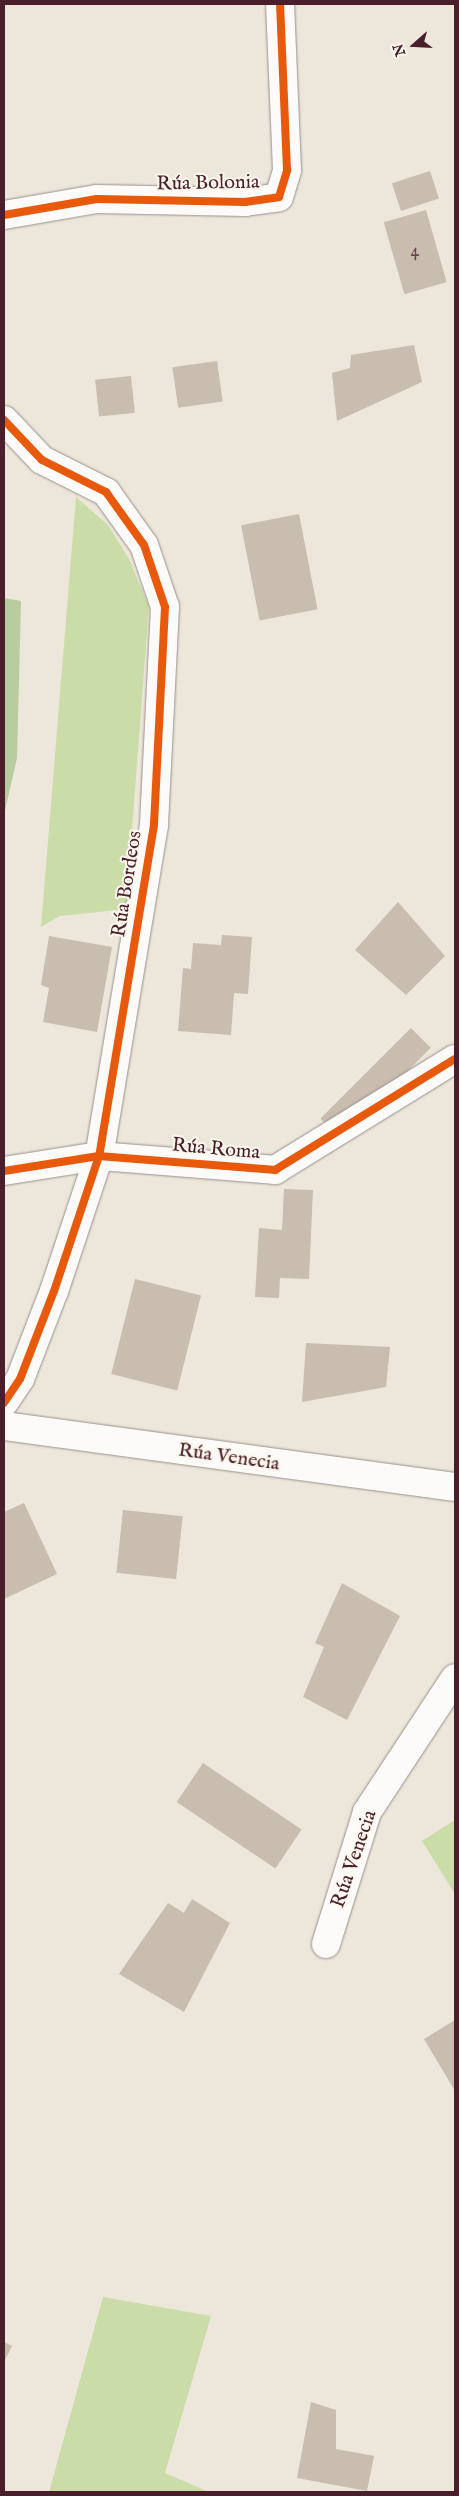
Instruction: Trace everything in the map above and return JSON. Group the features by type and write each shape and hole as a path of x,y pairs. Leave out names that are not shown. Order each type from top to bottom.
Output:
{"street":[{"name":"Rúa Bolonia","path":"4,215 96,199 245,202 279,197 287,170 280,4"},
{"name":"Rúa Bordeos","path":"4,420 42,460 106,492 144,545 165,607 154,825 99,1156 50,1300 20,1379 4,1403"},
{"name":"Rúa Roma","path":"4,1171 99,1156 276,1170 455,1059"},
{"name":"Rúa Venecia","path":"4,1426 455,1487"},
{"name":"Rúa Venecia","path":"326,1944 367,1812 455,1678"}],"green space":[{"path":"76,497 108,525 129,559 149,606 126,909 60,916 41,927"},
{"path":"4,598 21,601 17,758 4,815"},
{"path":"455,1820 455,1894 422,1841"},
{"path":"103,2297 211,2316 165,2473 209,2492 49,2492"}],"building":[{"path":"430,171 439,199 401,211 392,183"},
{"path":"426,210 447,282 404,294 384,222"},
{"path":"414,345 422,382 337,421 332,373 350,368 351,355"},
{"path":"217,361 223,402 178,408 172,367"},
{"path":"131,376 135,413 99,417 95,380"},
{"path":"299,514 318,609 260,620 241,525"},
{"path":"398,902 445,956 406,995 355,950"},
{"path":"222,935 252,937 248,994 234,993 231,1035 178,1031 183,968 191,969 193,943 221,945"},
{"path":"49,936 112,947 97,1032 43,1022 49,988 41,985"},
{"path":"411,1028 431,1048 340,1138 320,1119"},
{"path":"284,1189 313,1190 309,1279 280,1278 279,1298 255,1297 259,1228 282,1230"},
{"path":"135,1279 201,1295 177,1391 111,1374"},
{"path":"306,1343 390,1347 386,1387 302,1402"},
{"path":"24,1503 57,1574 4,1599 4,1512"},
{"path":"123,1510 183,1516 176,1579 116,1573"},
{"path":"342,1583 400,1616 347,1720 303,1697 324,1647 315,1643"},
{"path":"203,1763 302,1830 275,1869 177,1802"},
{"path":"192,1899 230,1923 184,2012 119,1974 168,1903 184,1913"},
{"path":"455,2020 455,2091 424,2039"},
{"path":"4,2342 12,2346 4,2362"},
{"path":"311,2402 336,2410 336,2449 374,2456 367,2491 297,2478"}],"cycle path":[{"path":"4,215 97,199 245,202 279,197 287,170 280,4"},
{"path":"4,420 42,460 106,492 144,545 165,607 154,825 99,1156 54,1291 20,1379 4,1403"},
{"path":"4,1171 99,1156 275,1170 455,1059"}]}
